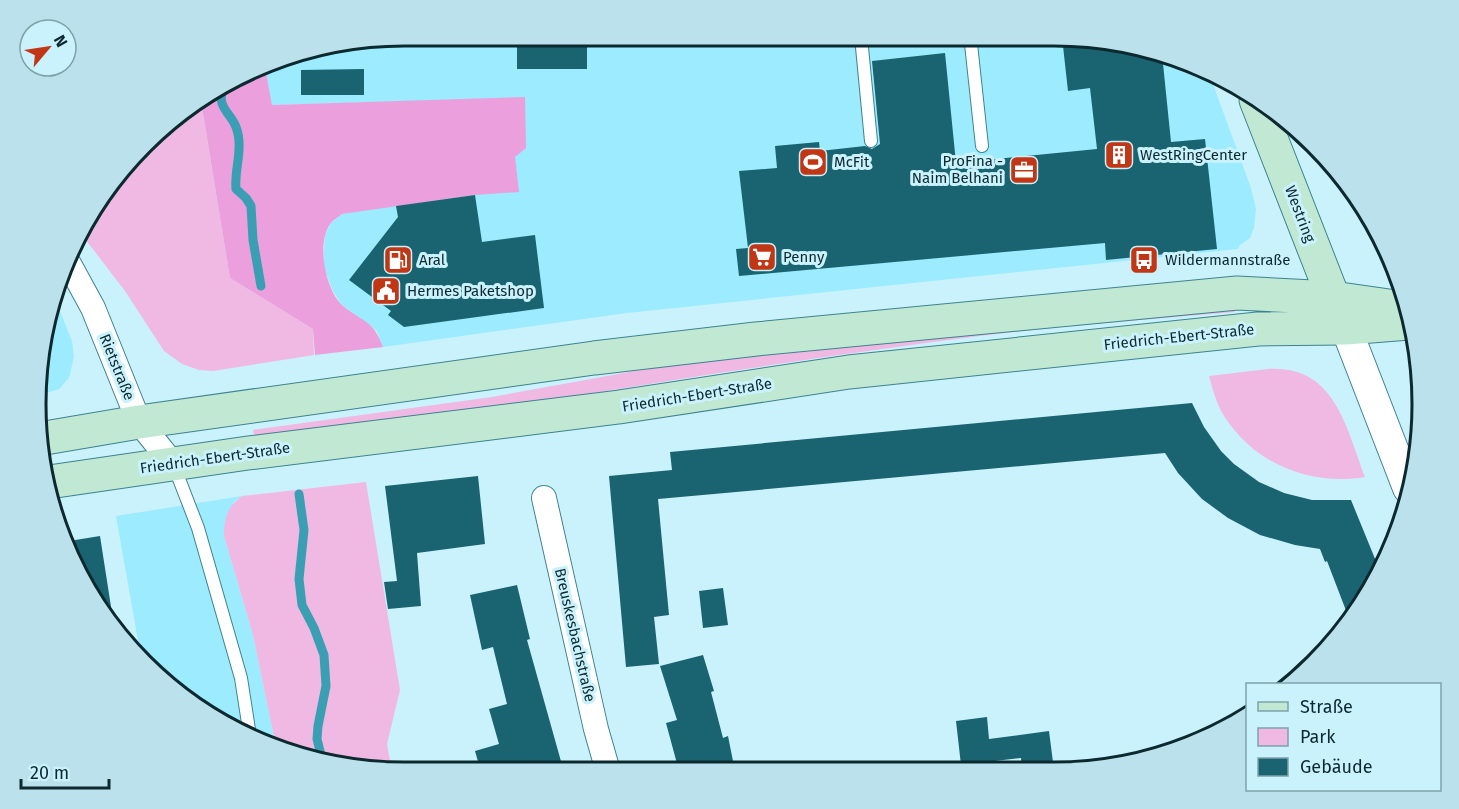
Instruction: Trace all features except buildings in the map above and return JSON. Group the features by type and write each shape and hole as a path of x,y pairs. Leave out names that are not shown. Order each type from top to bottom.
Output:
{"main road":[{"name":"Westring","path":"1261,112 1346,328"},
{"path":"48,437 594,358 756,339 1237,293 1333,298 1399,307"},
{"name":"Friedrich-Ebert-Straße","path":"55,481 619,407 849,372 1258,329 1346,328 1403,324"}],"street":[{"name":"Rietstraße","path":"73,271 93,308 139,422 173,464"},
{"path":"1346,328 1405,479"},
{"name":"Breuskesbachstraße","path":"544,498 605,762"}],"lane":[{"path":"862,47 871,141"},
{"path":"971,47 982,146"},
{"path":"173,464 198,528 241,678 249,727"}],"shaded area":[{"path":"381,47 1078,47 1124,53 1170,65 1213,83 1251,188 1256,209 1254,228 1250,238 1238,249 627,313 383,347 377,331 341,304 332,289 324,267 325,235 331,223 342,214 396,205 515,157 525,98 272,105 266,74 289,65 335,53"},
{"path":"266,74 272,105 525,97 526,148 515,157 519,192 475,195 342,214 331,223 326,231 324,265 331,288 342,305 371,326 383,347 315,355 313,329 230,278 202,109 225,94"},
{"path":"59,310 72,341 74,357 69,378 59,389 46,393 53,335"},
{"path":"242,496 234,502 224,536 253,635 274,738 225,715 187,689 139,645 116,516"}],"green space":[{"path":"202,109 230,278 313,329 314,355 213,371 199,370 182,364 164,351 125,291 86,240 94,225 135,168 168,135"},
{"path":"1234,304 1235,312 1050,328 896,347 256,444 253,430 492,397 651,368 753,353"},
{"path":"1268,369 1291,370 1309,377 1323,388 1344,420 1365,477 1325,478 1287,469 1253,449 1239,435 1220,409 1209,376"},
{"path":"366,482 400,690 387,744 390,762 335,756 274,738 253,635 224,536 227,513 242,496"}],"waterway":[{"path":"221,97 238,135 236,189 251,206 253,240 261,286"},
{"path":"299,494 304,530 299,579 302,605 324,655 326,686 317,739 320,752"}],"place":[{"name":"WestRingCenter","path":"1119,155"},
{"name":"McFit","path":"813,162"},
{"name":"ProFina - Naim Belhani","path":"1024,170"},
{"name":"Penny","path":"762,257"},
{"name":"Aral","path":"398,260"},
{"name":"Wildermannstraße","path":"1144,260"},
{"name":"Hermes Paketshop","path":"386,291"}]}
